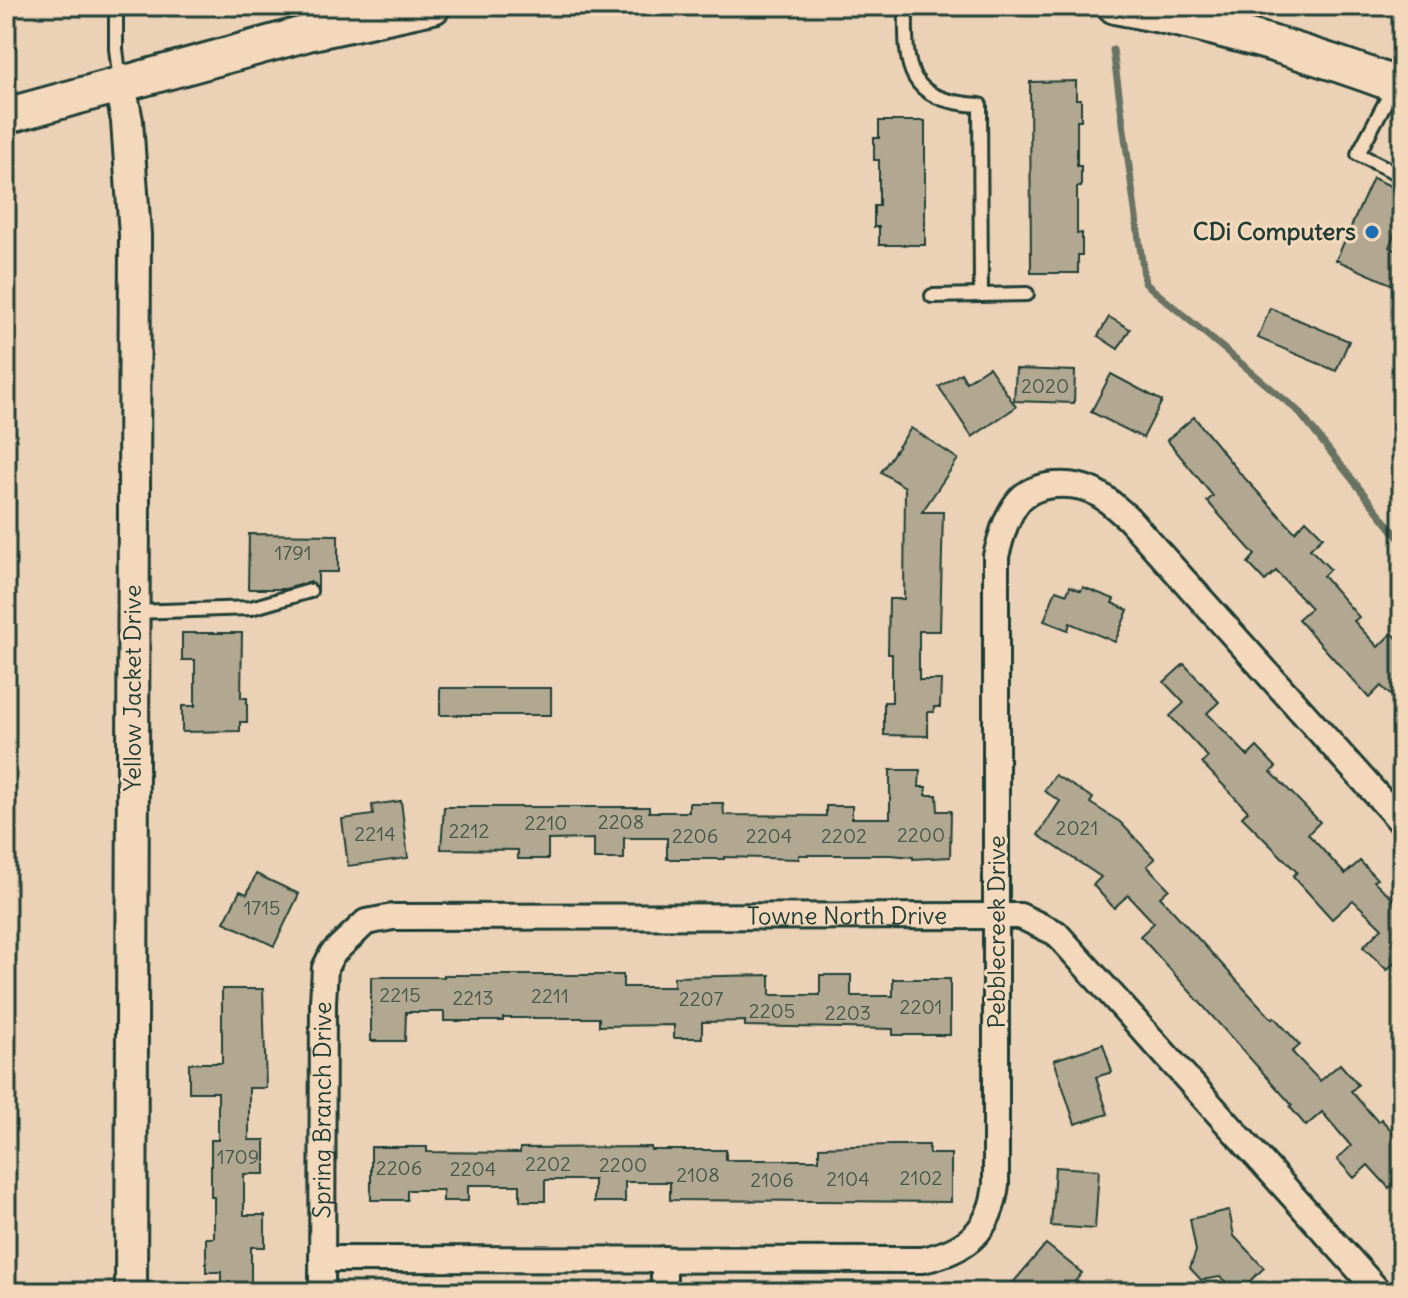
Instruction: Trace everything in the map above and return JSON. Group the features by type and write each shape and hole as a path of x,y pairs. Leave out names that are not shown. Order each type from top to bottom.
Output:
{"main road":[{"path":"6,116 308,33 433,6"},
{"path":"1115,6 1234,19 1318,57 1398,86"}],"street":[{"name":"Yellow Jacket Drive","path":"120,85 127,121 135,235 131,1292"},
{"name":"Pebblecreek Drive","path":"322,1259 922,1260 943,1256 964,1244 982,1228 994,1207 996,1184 996,556 1005,526 1018,501 1036,489 1054,485 1096,492 1128,518 1402,823"},
{"name":"Towne North Drive","path":"348,937 366,922 393,917 1020,916 1056,933 1379,1292"},
{"name":"Spring Branch Drive","path":"322,1292 323,986 325,968 332,954 348,937"},
{"path":"664,1259 664,1292"}],"lane":[{"path":"116,6 120,85"},
{"path":"906,6 906,55 909,68 919,85 956,104 980,105 981,295"},
{"path":"1398,86 1358,154 1402,176"},
{"path":"932,296 1027,294"},
{"path":"134,612 251,608 310,591"}],"building":[{"path":"1076,81 1076,99 1081,99 1081,120 1077,120 1077,166 1081,166 1081,187 1077,187 1077,234 1082,233 1082,255 1078,255 1078,273 1031,273 1030,82"},
{"path":"879,121 925,121 925,245 879,245 879,227 874,227 874,206 879,206 879,160 874,160 874,138 879,138"},
{"name":"CDi Computers","path":"1373,178 1402,191 1402,217 1389,247 1402,253 1402,264 1393,285 1336,260"},
{"path":"1270,308 1349,341 1336,371 1258,338"},
{"path":"1109,317 1130,329 1118,349 1098,336"},
{"path":"989,367 1016,407 972,437 939,387 961,373 966,382"},
{"path":"1016,369 1075,371 1074,403 1014,401"},
{"path":"1111,374 1162,401 1143,438 1091,412"},
{"path":"1194,417 1239,472 1295,532 1306,520 1323,537 1310,549 1330,569 1323,576 1359,617 1354,621 1378,647 1392,633 1402,643 1402,706 1381,686 1369,698 1298,619 1311,608 1276,571 1265,581 1248,563 1255,555 1207,501 1213,496 1167,440"},
{"path":"911,428 958,459 922,512 943,512 940,631 919,631 919,680 941,680 940,707 928,712 928,736 884,735 884,702 892,702 892,654 888,654 889,599 904,599 905,487 881,472"},
{"path":"249,534 338,535 338,572 318,572 318,588 311,582 285,589 248,589"},
{"path":"1070,586 1081,591 1083,587 1114,599 1112,603 1128,610 1115,642 1070,623 1068,630 1044,621 1056,590 1067,594"},
{"path":"182,633 242,633 241,698 247,698 247,722 240,722 240,731 182,732 182,706 195,706 195,660 182,660"},
{"path":"1184,664 1219,702 1207,713 1248,756 1257,747 1276,767 1271,772 1320,822 1308,834 1345,874 1360,861 1377,879 1374,881 1402,908 1402,955 1387,970 1363,947 1382,928 1353,900 1332,919 1293,876 1297,872 1242,817 1248,811 1202,763 1208,757 1170,716 1184,703 1164,682"},
{"path":"440,688 551,688 551,715 440,715"},
{"path":"890,770 920,770 919,787 926,787 926,795 937,795 938,811 951,811 950,857 913,859 891,855 799,855 799,859 667,859 667,838 624,838 624,859 594,859 594,839 548,840 548,859 518,859 518,850 441,849 444,807 649,807 649,812 689,812 689,803 723,803 724,815 826,816 826,806 852,806 852,818 890,818"},
{"path":"1055,775 1093,798 1090,803 1120,822 1155,859 1147,866 1169,889 1160,897 1272,1019 1274,1017 1300,1045 1292,1052 1320,1081 1340,1064 1358,1085 1351,1091 1378,1122 1381,1119 1402,1142 1402,1176 1389,1188 1368,1165 1354,1178 1337,1159 1351,1146 1322,1112 1306,1126 1290,1107 1292,1105 1140,936 1154,923 1128,895 1114,908 1093,885 1101,877 1038,835 1060,801 1044,791"},
{"path":"401,801 408,858 348,866 342,819 373,815 372,805"},
{"path":"256,874 299,894 274,946 224,922 240,891 247,894"},
{"path":"623,975 623,987 674,987 674,977 770,975 770,995 820,995 820,975 851,975 851,996 893,996 893,979 950,979 950,1035 893,1035 893,1029 745,1026 745,1021 702,1022 702,1038 674,1038 674,1025 599,1026 599,1018 444,1021 444,1012 406,1012 405,1041 371,1041 371,977"},
{"path":"222,989 263,989 266,1088 249,1088 249,1140 265,1140 265,1174 244,1174 244,1215 265,1215 265,1247 251,1247 251,1292 221,1292 221,1272 206,1272 206,1238 214,1238 211,1140 218,1140 218,1092 189,1092 189,1063 222,1063"},
{"path":"1103,1044 1112,1072 1096,1077 1108,1114 1075,1124 1054,1060"},
{"path":"929,1145 929,1154 951,1154 951,1202 670,1200 670,1182 625,1182 625,1202 594,1202 594,1180 545,1180 545,1201 520,1201 520,1185 468,1185 468,1201 443,1201 443,1190 407,1190 407,1200 371,1200 371,1147 427,1147 427,1152 520,1153 520,1148 651,1147 651,1150 726,1150 726,1160 819,1160 819,1147"},
{"path":"1055,1167 1099,1170 1095,1229 1051,1226"},
{"path":"1229,1210 1234,1236 1264,1268 1238,1292 1220,1277 1201,1280 1190,1268 1196,1251 1190,1219"},
{"path":"1046,1244 1082,1273 1066,1292 1005,1292"}],"waterway":[{"path":"1113,50 1145,283 1298,411 1402,542"}],"place":[{"name":"CDi Computers","path":"1372,232"}]}
